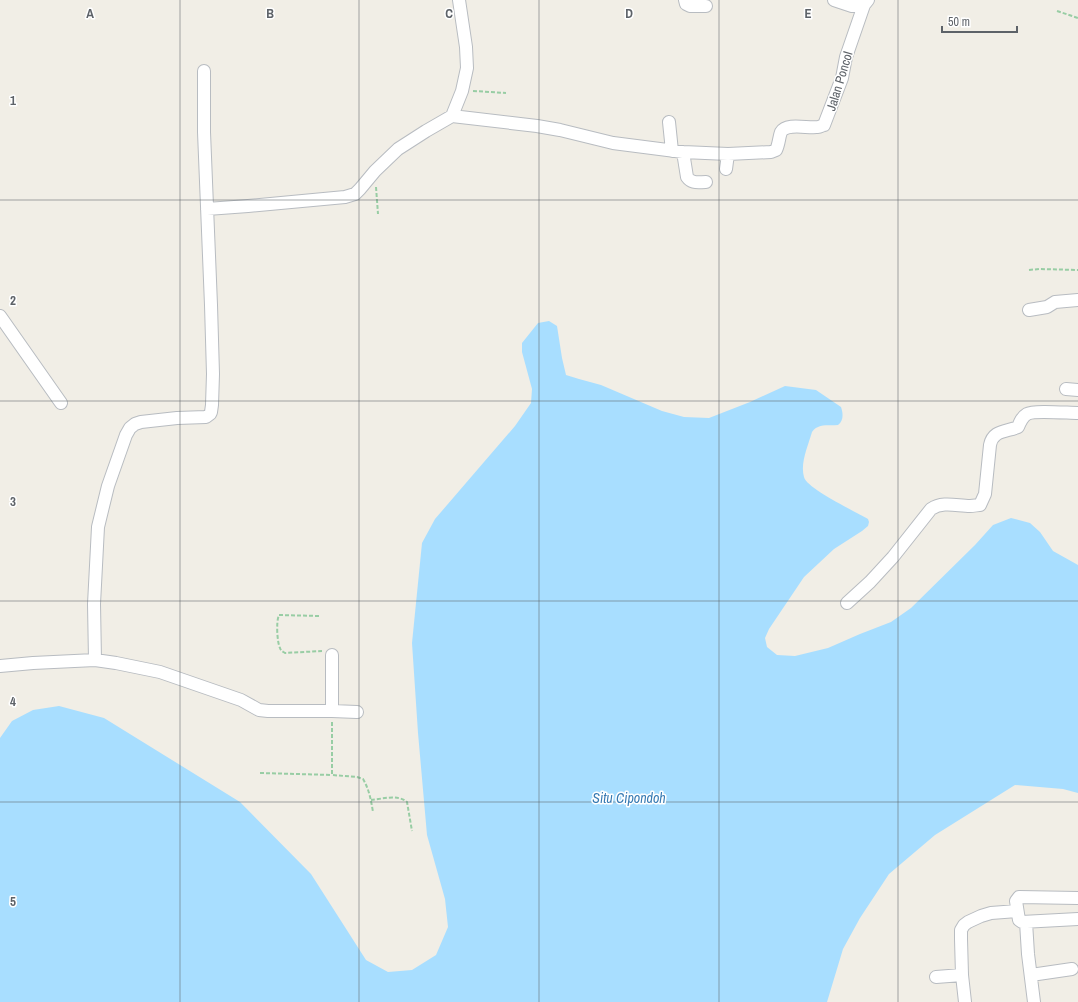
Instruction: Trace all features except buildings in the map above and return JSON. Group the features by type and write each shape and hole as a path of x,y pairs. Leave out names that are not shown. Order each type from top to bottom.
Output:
{"street":[{"path":"452,116 466,76 466,47 459,0"},
{"path":"685,0 686,4 690,6 706,6"},
{"path":"834,0 852,6 866,3"},
{"name":"Jalan Poncol","path":"728,154 771,152 776,150 782,131 787,127 819,127 824,125 842,78 847,52 866,3"},
{"path":"95,660 94,604 98,527 108,486 126,436 130,428 141,422 177,418 206,417 211,412 213,382 204,132 204,71"},
{"path":"207,208 248,206 346,197 355,194 375,171 398,149 452,116 537,126 614,143 677,152 728,154 726,169"},
{"path":"668,122 677,152 687,177 692,182 706,182"},
{"path":"1029,310 1047,307 1055,302 1078,300"},
{"path":"0,316 61,403"},
{"path":"847,603 870,582 893,557 931,509 941,505 980,505 985,494 990,445 993,436 1018,427 1021,419 1026,414 1034,412 1078,413"},
{"path":"332,655 332,711"},
{"path":"0,666 33,662 95,660 160,672 241,700 259,710 357,712"},
{"path":"1078,898 1019,897 1016,901 1019,920 1022,922 1078,919"},
{"path":"964,1002 962,975 962,930 964,926 968,922 991,913 1017,911"},
{"path":"1026,922 1034,1002"},
{"path":"1031,975 1072,969"},
{"path":"936,977 962,975"}],"path":[{"path":"1057,11 1078,18"},
{"path":"462,91 506,93"},
{"path":"375,171 378,214"},
{"path":"1029,270 1078,270"},
{"path":"319,616 279,615 277,621 278,643 280,648 285,653 324,651 329,652 332,655"},
{"path":"332,711 332,775"},
{"path":"260,773 332,775 363,778 371,800 373,812"},
{"path":"371,800 397,797 403,798 407,802 412,831"}],"water":[{"name":"Situ Cipondoh","path":"549,321 557,326 566,375 601,385 662,411 684,417 709,418 785,386 816,390 841,407 842,416 838,425 820,426 812,432 804,460 804,477 807,482 822,493 868,519 868,526 834,549 804,577 769,629 765,638 767,647 777,655 795,656 828,648 891,622 911,608 975,545 993,525 1011,518 1030,523 1040,532 1053,551 1078,565 1078,793 1063,789 1015,785 935,835 889,874 860,918 843,949 827,1002 0,1002 0,738 12,721 33,710 59,706 104,718 240,802 311,874 366,960 388,972 412,970 436,955 448,927 445,899 427,835 412,643 422,543 435,519 515,426 531,403 532,389 522,352 522,343 538,323"}]}
